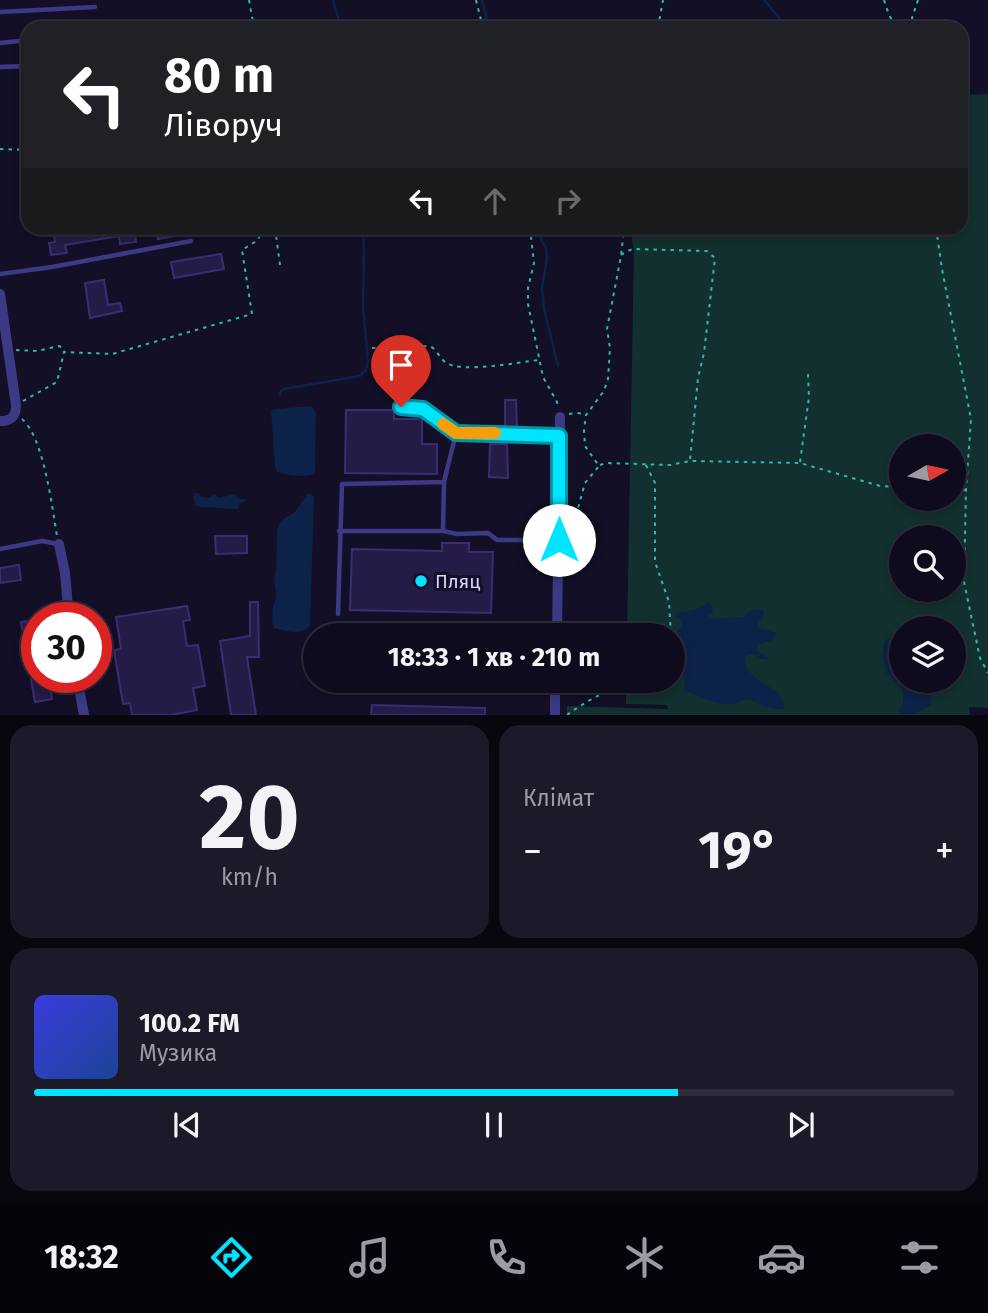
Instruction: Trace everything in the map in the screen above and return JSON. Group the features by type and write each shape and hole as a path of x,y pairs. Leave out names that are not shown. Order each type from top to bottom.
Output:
{"street":[{"path":"0,294 9,347 15,411 10,420 0,421"},
{"path":"556,623 560,417"},
{"path":"59,544 68,602"},
{"path":"80,693 84,715"},
{"path":"555,693 555,715"}],"lane":[{"path":"0,12 95,7"},
{"path":"0,43 21,41"},
{"path":"0,67 21,66"},
{"path":"0,274 191,241"},
{"path":"401,407 423,409 456,433 559,436"},
{"path":"443,531 444,482 456,433"},
{"path":"338,614 342,484 444,482"},
{"path":"339,531 443,531 457,534 488,533 497,540 559,540"},
{"path":"0,549 42,541 59,544"}],"path":[{"path":"249,0 253,21"},
{"path":"476,0 481,21"},
{"path":"659,21 663,0"},
{"path":"884,0 893,21"},
{"path":"912,21 918,0"},
{"path":"0,149 21,149"},
{"path":"64,352 112,354 253,314 242,250 258,240 260,235"},
{"path":"276,235 280,265"},
{"path":"531,235 534,263 528,288 528,304 543,377 557,402 560,417 577,413 586,415"},
{"path":"599,466 585,446 584,430 586,415 604,391 608,379 610,348 607,329 623,235"},
{"path":"937,235 971,419 966,490"},
{"path":"621,256 633,249 707,251 715,258 704,354 698,378 690,461"},
{"path":"9,347 30,351 59,346 63,348 57,382 15,411 32,431 44,464 59,544"},
{"path":"372,348 429,346 435,349 444,362 463,369 540,360"},
{"path":"800,464 809,397 808,374"},
{"path":"559,540 576,519 585,482 599,466 606,463 670,465 690,461 800,464 889,486"},
{"path":"645,464 655,482 655,562 669,602 670,623"},
{"path":"966,511 964,582 980,658 988,673"},
{"path":"567,715 587,701 605,693"}],"green space":[{"path":"988,94 988,708 969,707 970,715 567,715 567,706 668,709 667,705 626,704 626,693 685,693 685,623 627,623 634,252 631,235 968,235 968,95"}],"water":[{"path":"310,406 316,413 315,474 301,476 277,472 271,411"},
{"path":"193,493 208,498 214,494 219,498 235,494 237,498 245,501 240,503 238,509 200,507 195,505"},
{"path":"308,493 314,497 310,623 303,623 303,630 297,632 274,628 272,624 276,596 274,580 277,531 279,524 294,513"},
{"path":"708,602 711,604 713,612 708,616 714,619 744,617 752,610 763,610 764,616 758,623 760,629 777,633 773,640 757,645 757,650 769,659 761,659 754,654 745,656 746,666 750,673 778,694 783,700 784,709 770,708 748,699 721,704 685,690 685,664 688,658 685,656 685,623 675,617 677,613"},
{"path":"889,638 889,675 883,657 884,642"},
{"path":"903,693 930,693 931,705 915,714 899,714"}],"building":[{"path":"54,235 135,235 136,242 120,244 119,236 65,245 67,253 51,255 49,243 55,242"},
{"path":"157,235 180,235 158,239"},
{"path":"221,254 224,269 174,278 171,262"},
{"path":"104,280 108,305 120,303 122,311 90,318 85,283"},
{"path":"505,400 516,400 517,427 505,427"},
{"path":"346,410 394,410 394,419 422,419 422,444 437,444 437,474 345,473"},
{"path":"490,444 507,444 508,478 489,477"},
{"path":"215,536 247,536 247,553 216,554"},
{"name":"Пляц","path":"442,543 469,543 469,552 493,552 491,613 350,610 352,549 442,551"},
{"path":"19,565 21,580 0,583 0,568"},
{"path":"250,602 258,602 259,657 247,657 256,715 231,715 220,641 250,636"},
{"path":"187,606 190,620 183,621 187,646 198,645 205,686 193,688 197,710 171,715 132,715 130,703 123,704 114,650 121,649 116,617"},
{"path":"33,693 51,693 52,699 35,702"},
{"path":"372,705 485,708 485,715 371,715"}],"waterway":[{"path":"333,0 339,21"},
{"path":"482,0 487,21"},
{"path":"764,0 782,21"},
{"path":"280,395 284,389 360,376 366,370 368,361 363,306 363,235"},
{"path":"539,235 546,248 547,258 542,288 544,309 558,366"}],"slow traffic":[{"path":"443,424 456,433 495,433"}],"place":[{"name":"Пляц","path":"421,581"}],"route":[{"path":"401,407 423,409 456,433 559,436 559,540"}]}
